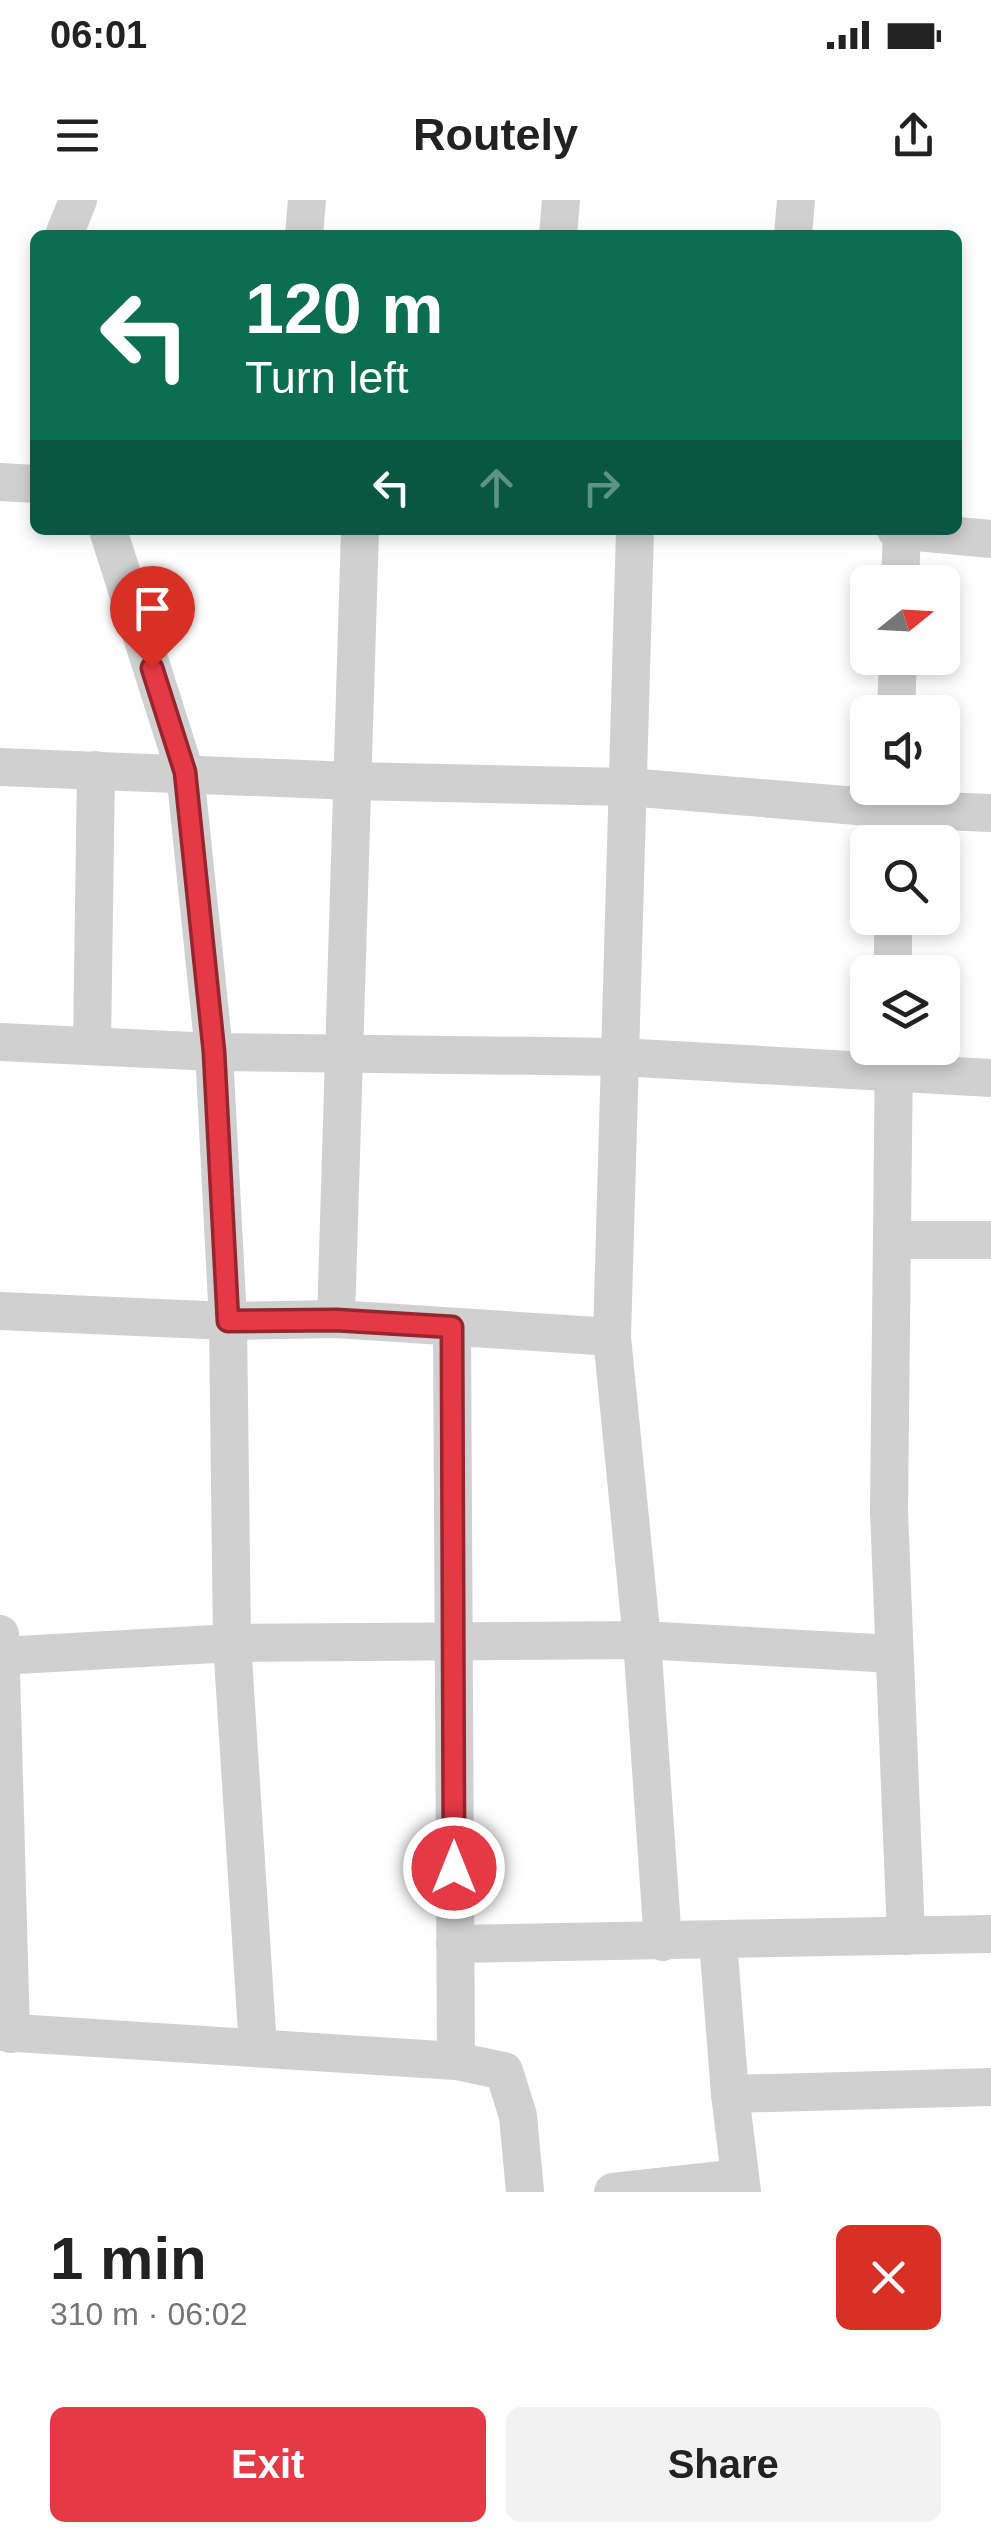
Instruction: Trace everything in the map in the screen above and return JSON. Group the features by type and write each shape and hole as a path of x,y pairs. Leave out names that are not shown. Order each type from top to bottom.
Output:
{"street":[{"path":"66,230 78,200"},
{"path":"304,230 306,200"},
{"path":"559,230 562,200"},
{"path":"793,230 796,200"},
{"path":"0,482 30,484"},
{"path":"110,535 185,772 214,1052 228,1321 232,1643 258,2048"},
{"path":"336,1320 360,535"},
{"path":"634,535 612,1337 642,1640 663,1942"},
{"path":"899,535 900,565"},
{"path":"950,535 991,539"},
{"path":"0,767 353,782 628,788 893,813 991,813"},
{"path":"92,1046 96,770"},
{"path":"0,1042 214,1052 850,1060"},
{"path":"894,1065 889,1511 906,1936"},
{"path":"921,1065 991,1078"},
{"path":"892,1240 991,1240"},
{"path":"0,1311 228,1321 336,1320 612,1337"},
{"path":"452,1327 456,2061"},
{"path":"0,1632 6,2033 456,2061 504,2072 518,2116 525,2192"},
{"path":"0,1656 232,1643 642,1640 894,1654"},
{"path":"455,1944 991,1934"},
{"path":"613,2192 741,2185 718,1941"},
{"path":"730,2094 991,2088"}],"route":[{"path":"152,668 185,772 214,1052 228,1321 336,1320 452,1327 454,1868"}]}
